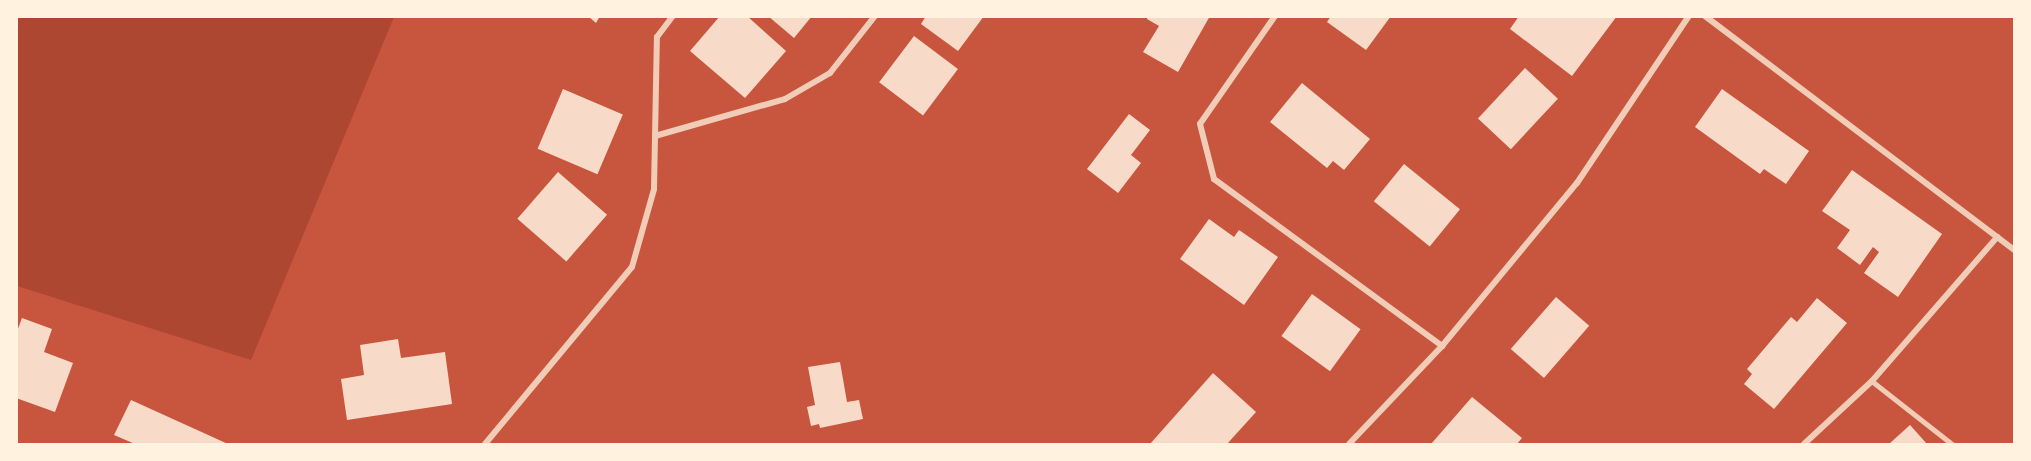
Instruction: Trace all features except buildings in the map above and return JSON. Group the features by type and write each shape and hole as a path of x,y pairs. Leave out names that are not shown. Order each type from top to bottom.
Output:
{"street":[{"path":"485,444 632,267 654,189 657,37 673,16"},
{"path":"655,136 785,99 831,73 875,16"},
{"path":"1275,16 1200,124 1214,179 1442,346"},
{"path":"1349,444 1442,346 1577,183 1689,16"},
{"path":"1705,16 2014,250"},
{"path":"1804,444 1872,381 1997,237"}],"lane":[{"path":"1872,381 1952,444"}],"shaded area":[{"path":"17,16 394,17 251,360 17,286"}]}
